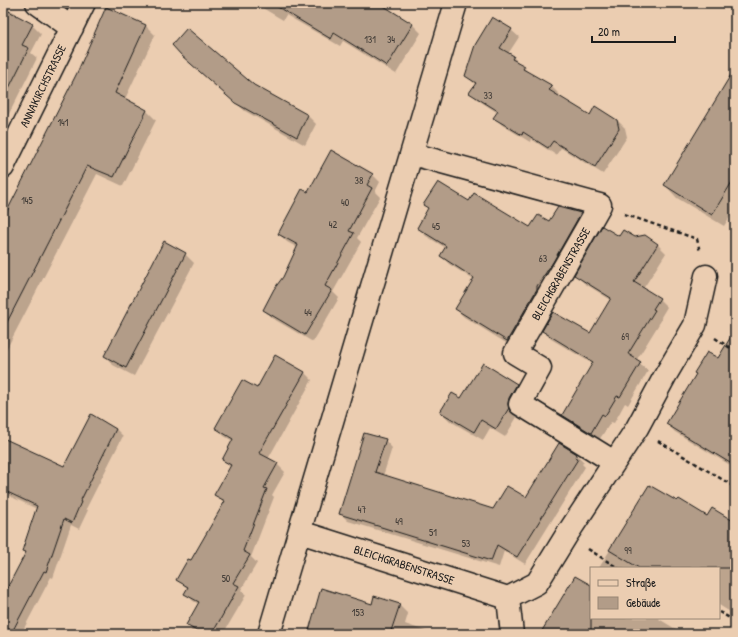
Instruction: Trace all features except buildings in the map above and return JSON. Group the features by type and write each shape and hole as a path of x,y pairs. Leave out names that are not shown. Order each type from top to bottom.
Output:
{"street":[{"path":"37,3 72,28"},
{"name":"ANNAKIRCHSTRASSE","path":"3,167 84,3"},
{"path":"269,634 456,3"},
{"path":"412,154 600,206"},
{"name":"BLEICHGRABENSTRASSE","path":"600,206 515,353 540,368 520,404 614,462"},
{"path":"512,634 508,598 537,583 637,428 668,370 695,325 706,276"},
{"name":"BLEICHGRABENSTRASSE","path":"300,532 508,598"}],"path":[{"path":"600,206 697,239 706,276"},
{"path":"637,428 735,487"},
{"path":"566,536 616,567"},
{"path":"720,613 735,621"}]}
